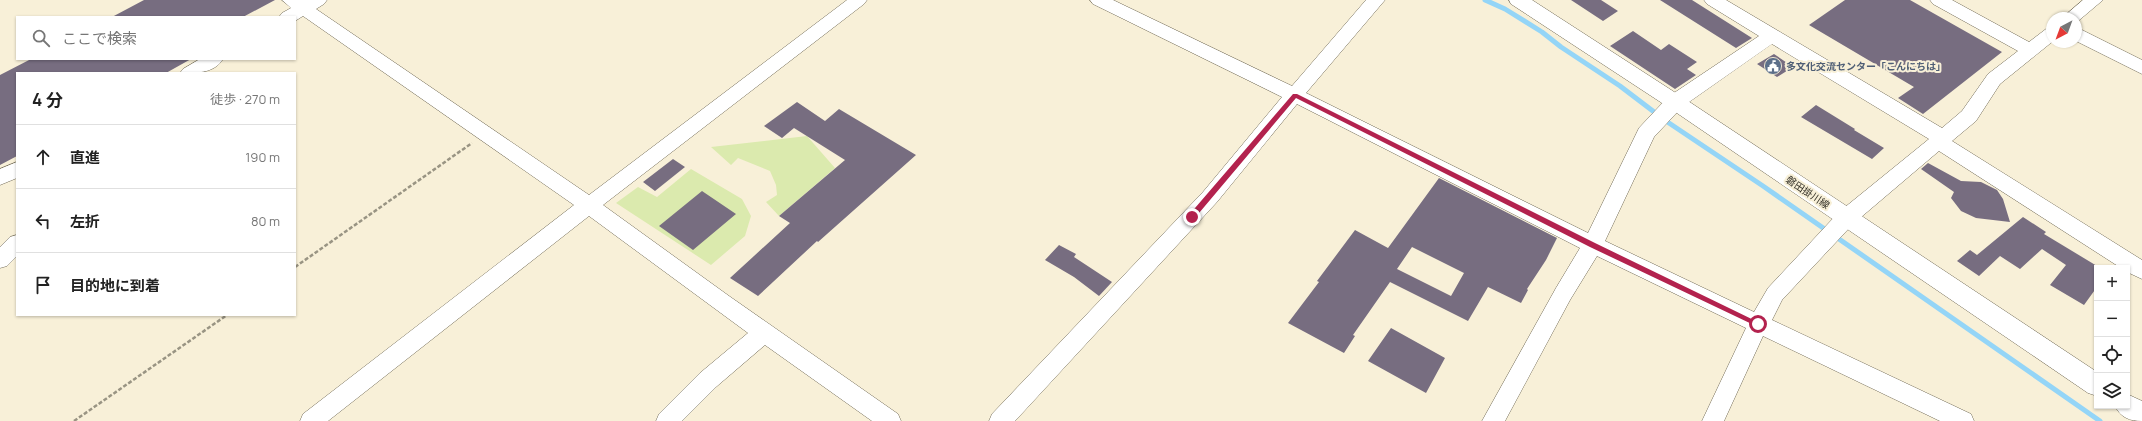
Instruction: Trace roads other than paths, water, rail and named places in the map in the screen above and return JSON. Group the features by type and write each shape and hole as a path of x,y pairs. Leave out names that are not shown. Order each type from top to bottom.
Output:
{"main road":[{"name":"磐田掛川線","path":"1518,0 1675,102 2094,383"},
{"path":"2130,407 2142,415"}],"street":[{"path":"311,421 589,205 858,0"},
{"path":"1098,0 1295,95 1593,245 1963,421"},
{"path":"1000,421 1210,197 1341,38 1376,0"},
{"path":"1713,0 1941,140 2142,270"},
{"path":"1939,0 2030,50"},
{"path":"2079,12 2094,0"},
{"path":"300,6 589,205 764,333 890,421"},
{"path":"1493,421 1563,294 1593,245 1646,134 1675,102 1771,36"},
{"path":"2082,36 2142,68"},
{"path":"1713,421 1758,324 1775,294 1846,218 1969,116 1994,79 2046,38"},
{"path":"191,72 212,60"},
{"path":"0,178 16,170"},
{"path":"0,260 16,244"},
{"path":"667,421 708,380 764,333"}],"waterway":[{"path":"1485,0 1505,9 1542,32 1561,47 1620,86 1666,121 1763,186 2100,421"}],"place":[{"name":"多文化交流センター「こんにちは」","path":"1773,66"}]}
